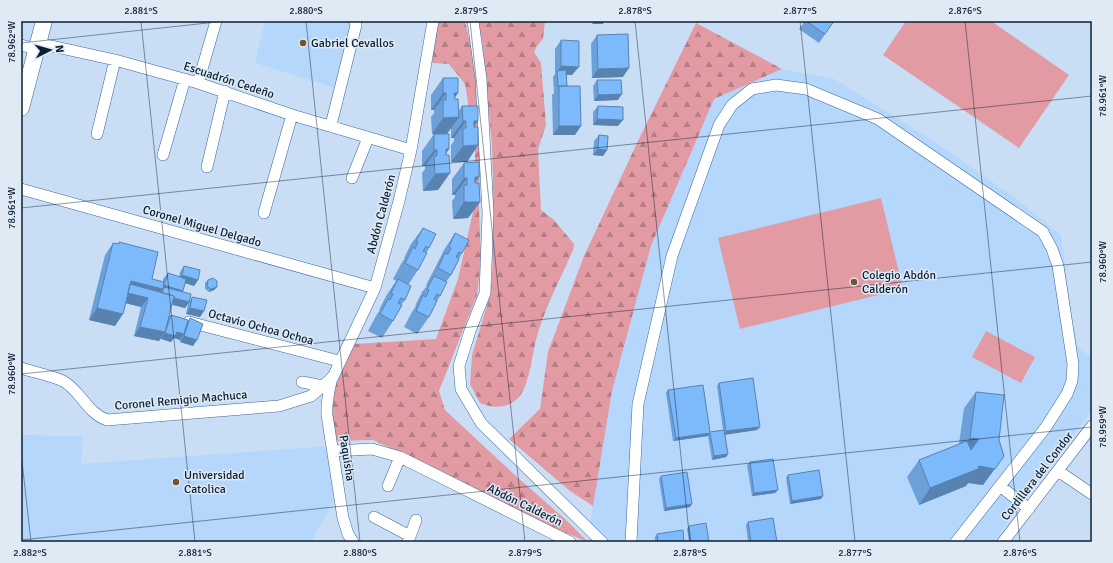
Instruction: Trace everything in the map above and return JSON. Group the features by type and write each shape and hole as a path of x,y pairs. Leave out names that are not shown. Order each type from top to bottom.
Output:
{"main road":[{"path":"21,108 32,46 44,21"}],"street":[{"path":"198,83 216,21"},
{"path":"331,125 356,25 355,21"},
{"name":"Abdón Calderón","path":"311,396 332,377 375,288 399,201 411,150 433,21"},
{"path":"472,21 481,79 488,213 485,293 470,331 459,366 461,389 481,423 602,542"},
{"name":"Escuadrón Cedeño","path":"32,46 115,60 225,91 292,115 331,125 368,138 411,150"},
{"path":"97,134 115,60"},
{"path":"164,155 184,79"},
{"path":"631,542 638,404 672,256 719,125 732,105 752,89 776,85 806,89 878,119 1043,232 1052,249 1058,266 1073,364 1072,381 1068,394 1046,427 956,542"},
{"path":"207,166 225,91"},
{"path":"264,213 292,115"},
{"path":"352,178 368,138"},
{"name":"Coronel Miguel Delgado","path":"21,189 375,288"},
{"name":"Octavio Ochoa Ochoa","path":"175,318 339,361"},
{"name":"Coronel Remigio Machuca","path":"21,368 63,381 95,414 106,420 279,406 311,396"},
{"name":"Paquisha","path":"332,377 326,406 345,526 352,542"},
{"path":"302,382 322,386"},
{"name":"Cordillera del Condor","path":"1003,542 1091,428"},
{"name":"Abdón Calderón","path":"334,451 372,449 400,457 570,542"},
{"path":"388,486 400,457"},
{"path":"1058,471 1092,494"},
{"path":"1000,486 1029,509"},
{"path":"374,516 409,539 416,520"}],"shaded area":[{"name":"Gabriel Cevallos","path":"265,21 352,21 335,88 255,63"},
{"name":"Colegio Abdón Calderón","path":"782,69 834,79 935,142 1014,197 1061,235 1072,318 1078,347 1092,358 1092,410 1026,496 994,542 589,542 591,516 612,391 651,246 714,99"},
{"name":"Universidad Catolica","path":"21,435 83,436 81,464 328,446 334,500 311,542 21,542"}],"green space":[{"path":"438,21 465,21 472,50 479,98 479,206 481,260 477,295 439,391 445,410 565,519 588,542 515,512 445,473 373,440 335,441 331,420 335,387 354,344 436,339 458,279 475,203 475,144 465,84 449,64 432,63"},
{"path":"477,21 545,21 543,39 534,52 541,63 546,125 538,149 541,210 554,220 574,244 573,250 542,320 524,389 517,399 508,405 499,407 480,403 470,384 472,355 487,306 492,281 493,244 492,145 482,39"},
{"path":"906,21 991,21 1069,75 1019,148 883,55"},
{"path":"696,23 782,69 714,99 651,246 612,391 593,506 570,491 509,439 540,409 548,352 584,256"},
{"path":"881,198 903,289 740,329 718,238"},
{"path":"986,331 1035,357 1021,383 972,357"}],"building":[{"path":"806,21 834,21 825,34"},
{"path":"628,34 629,68 598,69 597,35"},
{"path":"561,40 579,41 579,67 561,66"},
{"path":"566,70 567,86 558,87 557,71"},
{"path":"443,78 458,78 458,93 454,93 455,99 458,99 459,117 443,118 443,100 446,100 446,93 443,93"},
{"path":"597,80 621,80 622,94 598,95"},
{"path":"559,86 580,86 581,126 559,126"},
{"path":"462,106 478,106 478,121 474,121 474,127 478,127 478,145 463,146 463,128 466,128 466,121 463,121"},
{"path":"598,106 623,107 623,120 597,119"},
{"path":"434,134 449,134 449,149 446,149 446,155 449,155 450,173 435,174 434,156 437,156 437,150 434,150"},
{"path":"599,135 608,136 607,150 598,149"},
{"path":"479,162 479,177 475,177 475,183 479,183 480,202 464,202 464,185 467,185 467,178 464,178 464,163"},
{"path":"423,228 436,234 429,248 426,246 423,251 427,253 418,270 405,263 413,247 415,249 418,242 416,241"},
{"path":"455,233 469,240 462,253 459,252 456,257 459,259 451,275 438,268 445,253 448,254 451,248 449,247"},
{"path":"119,242 158,252 152,279 164,282 163,289 131,281 123,314 97,308 113,243 119,244"},
{"path":"184,266 200,270 198,280 182,275"},
{"path":"168,273 186,279 183,291 164,285"},
{"path":"434,276 447,282 440,296 437,294 434,299 437,301 429,317 416,311 423,295 426,297 429,290 427,289"},
{"path":"213,278 217,281 217,287 211,289 207,286 208,280"},
{"path":"398,279 411,286 405,300 401,298 398,303 402,305 393,321 380,314 388,299 390,300 393,294 391,293"},
{"path":"130,284 174,296 165,332 140,327 148,298 128,293"},
{"path":"164,287 191,294 189,302 162,293"},
{"path":"192,297 207,300 204,311 190,308"},
{"path":"171,315 188,320 184,334 177,332 175,336 165,333"},
{"path":"190,318 203,324 197,340 184,336"},
{"path":"753,378 760,427 726,431 719,383"},
{"path":"703,385 710,432 724,430 728,454 714,456 710,433 676,438 668,390"},
{"path":"976,392 1004,395 999,440 1004,456 995,469 979,466 978,469 930,488 919,460 967,441 971,450 979,439 970,438"},
{"path":"773,459 778,490 754,493 750,462"},
{"path":"819,470 823,496 792,501 788,475"},
{"path":"687,472 692,504 666,508 661,476"},
{"path":"773,518 777,542 751,542 748,522"},
{"path":"706,523 709,542 691,542 689,526"},
{"path":"683,530 684,542 658,542 657,534"}],"place":[{"name":"Gabriel Cevallos","path":"303,43"},
{"name":"Colegio Abdón Calderón","path":"854,282"},
{"name":"Universidad Catolica","path":"176,482"}]}
